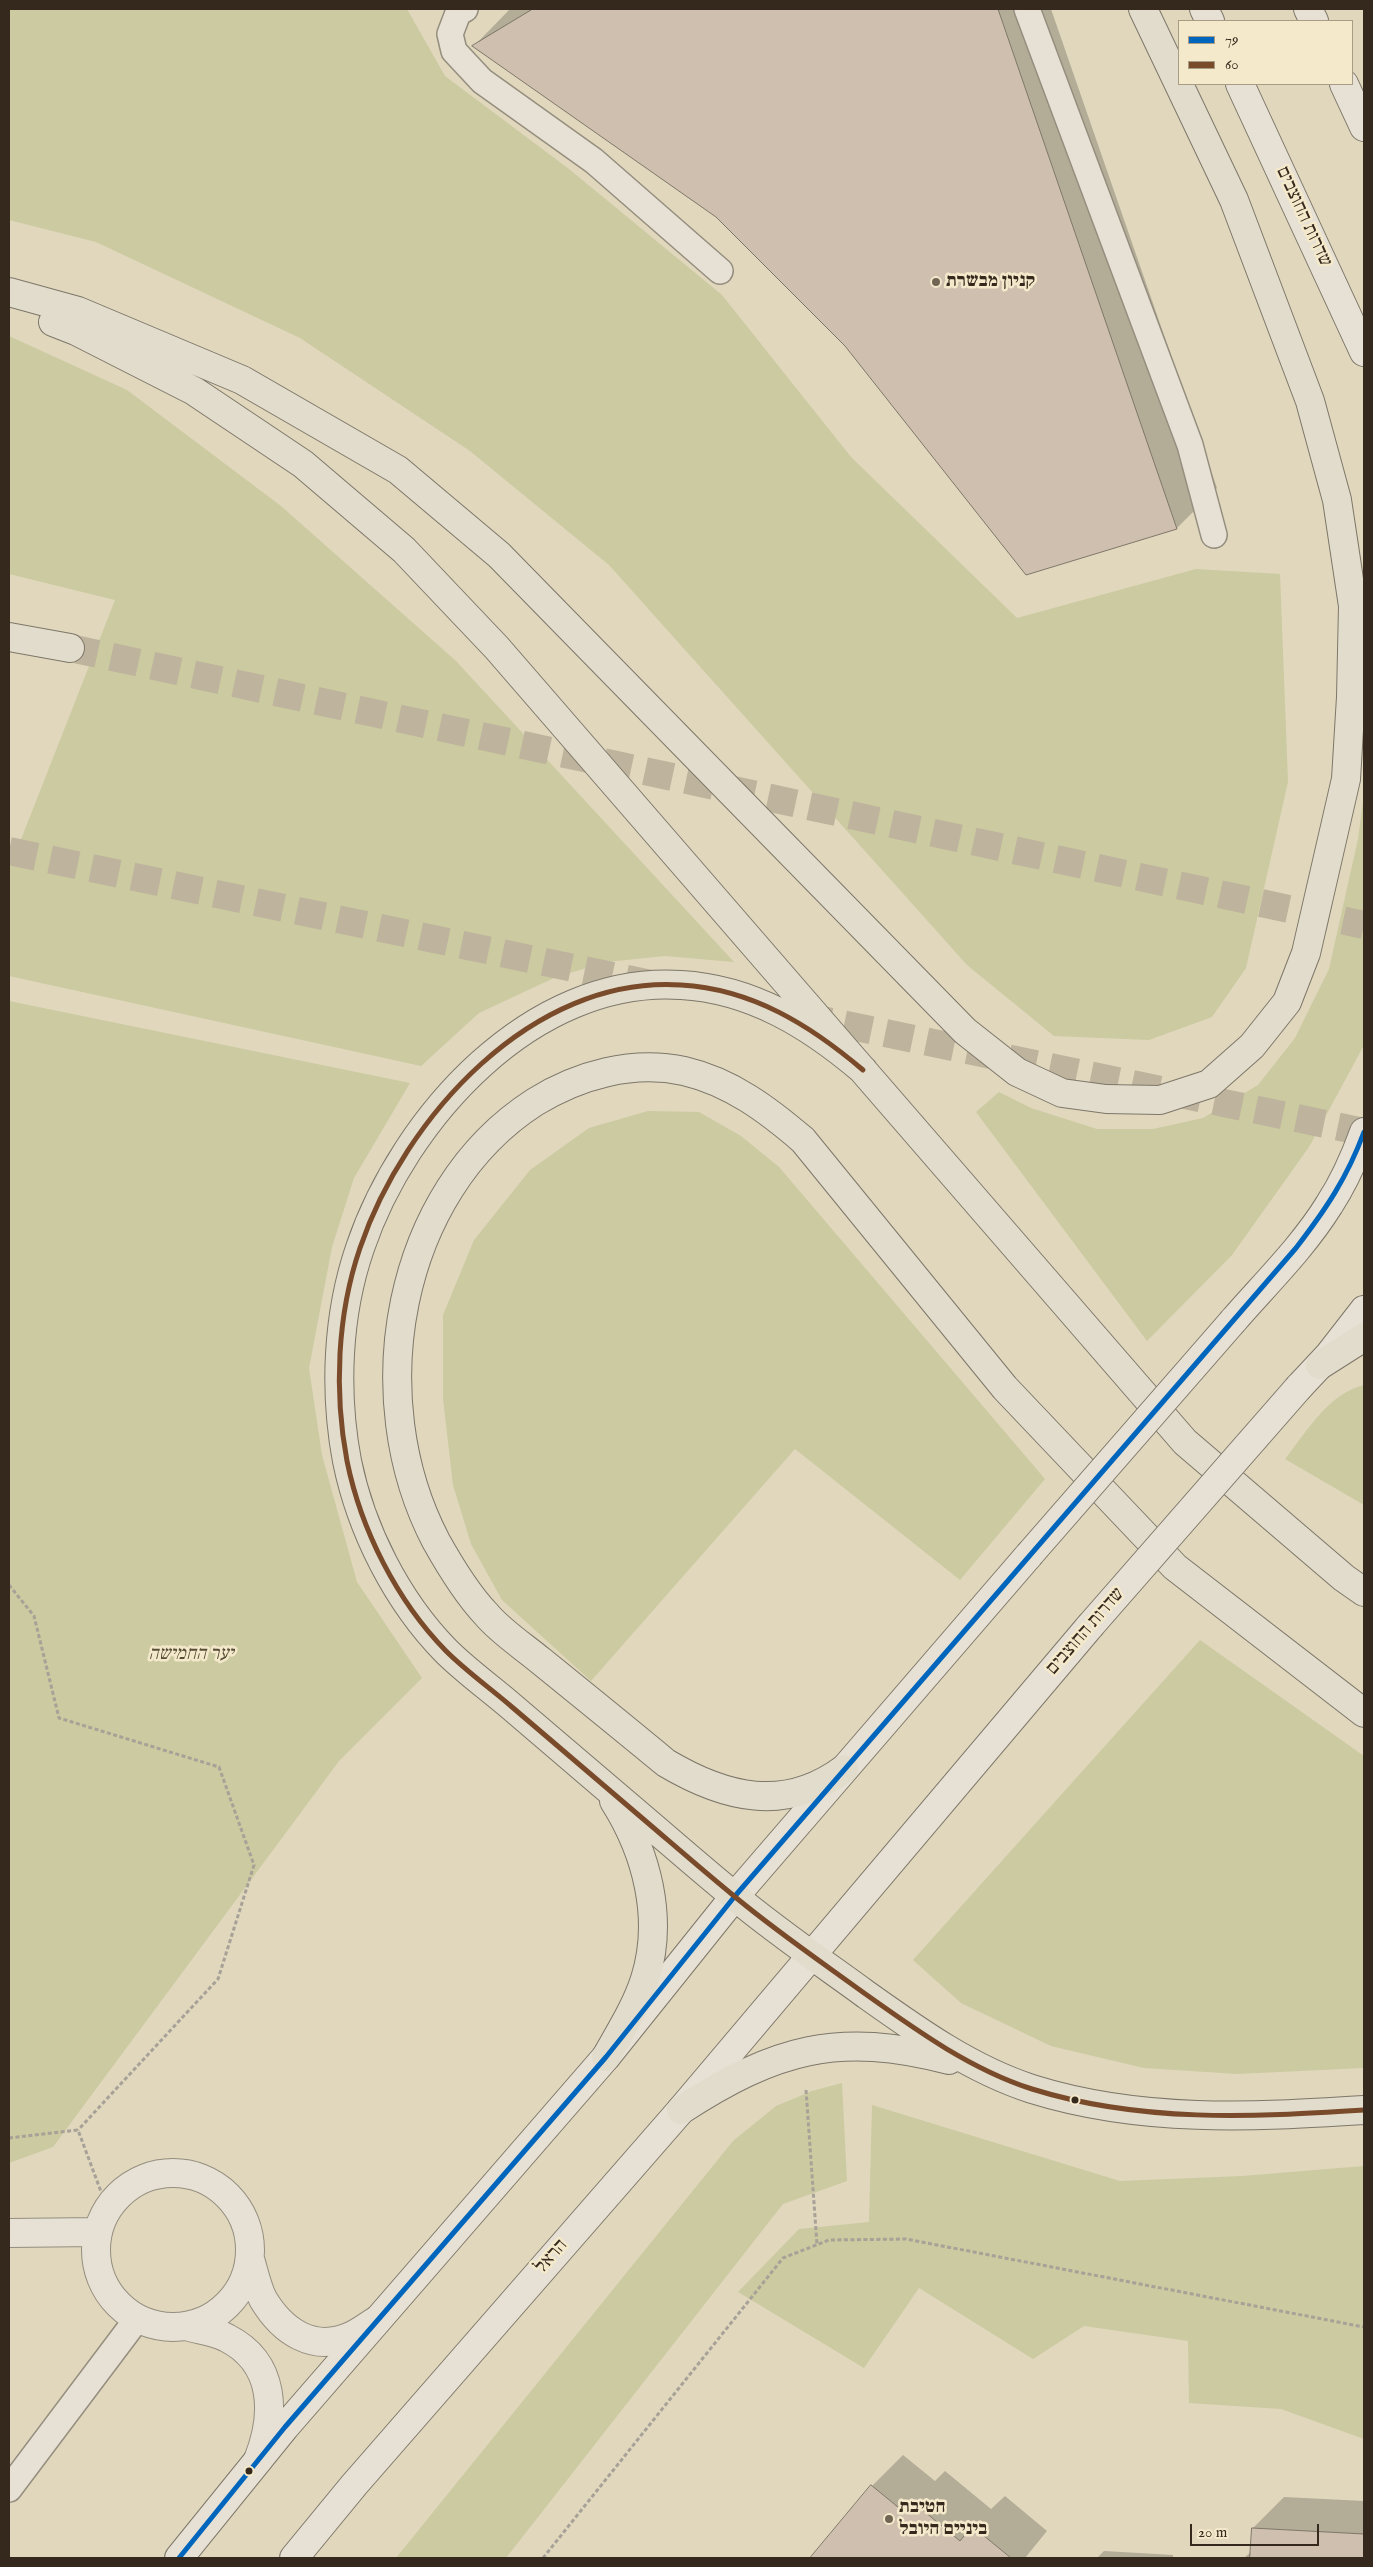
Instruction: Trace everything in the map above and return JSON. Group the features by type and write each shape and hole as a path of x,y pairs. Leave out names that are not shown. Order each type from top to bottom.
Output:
{"highway":[{"path":"1144,9 1178,81"},
{"path":"9,292 78,311 242,380 398,470 500,555 965,1031 1017,1072 1062,1093 1106,1099 1160,1100 1209,1084 1252,1046 1287,1002 1306,953 1346,779 1352,697 1353,606 1338,500 1310,401 1234,200 1180,85"},
{"path":"9,305 76,331 194,391 303,464 404,550 497,648 1185,1442 1344,1578 1364,1592"},
{"path":"9,637 70,648"},
{"path":"863,1070 826,1039 791,1017 754,1001 717,990 679,985 641,986 604,993 568,1005 532,1024 498,1048 438,1110 392,1178 360,1248 343,1321 338,1393 348,1464 368,1532 401,1594 445,1650 735,1896 811,1956 926,2037 991,2073"},
{"path":"844,1769 814,1788 798,1793 765,1796 727,1791 688,1776 666,1763 486,1616 458,1579 435,1538 417,1494 403,1448 397,1399 398,1348 405,1297 421,1246 445,1195 479,1150 517,1114 557,1088 598,1073 641,1068 683,1071 725,1085 765,1108 803,1140 1005,1388 1174,1567 1364,1713"},
{"path":"1320,1365 1364,1337"},
{"path":"605,1787 625,1818 638,1847 650,1890 653,1924 651,1954 645,1979 636,2003 606,2057"},
{"path":"681,2110 745,2072 774,2060 833,2047 893,2048 923,2053 991,2073 1028,2088 1066,2098 1143,2112 1222,2116 1364,2110"}],"main road":[{"name":"שדרות החוצבים","path":"1240,85 1364,352"},
{"path":"1344,85 1364,126"},
{"path":"179,2558 258,2460 606,2057 735,1896 1296,1248 1329,1206 1353,1162 1364,1132"},
{"name":"שדרות החוצבים","path":"811,1956 1090,1626 1320,1365 1364,1310"},
{"name":"הראל","path":"294,2558 354,2484 681,2110 811,1956"},
{"path":"250,2259 243,2282 229,2303 210,2318 186,2326 161,2327 137,2319 117,2304 102,2283 96,2258 102,2221 121,2193 138,2181 159,2174 180,2174 203,2180 224,2193 240,2212 248,2234 250,2259 262,2298 276,2317 293,2334 307,2340 324,2342 350,2337 381,2318"},
{"path":"9,2233 102,2221"},
{"path":"186,2326 226,2337 244,2349 258,2368 267,2387 271,2413 267,2438 258,2460"}],"lane":[{"path":"465,9 458,13 450,34 454,51 482,81 594,161 720,270"},
{"path":"1027,9 1190,444 1214,535"},
{"path":"13,2474 137,2319"}],"path":[{"path":"9,1585 34,1616 59,1718 220,1767 254,1866 218,1979 78,2130 9,2138"},
{"path":"804,2052 817,2244"},
{"path":"78,2130 102,2221"},
{"path":"543,2558 783,2258 829,2240 906,2239 1364,2327"}],"green space":[{"path":"9,9 407,9 445,76 569,169 722,295 851,457 1017,618 1196,569 1280,574 1288,782 1246,968 1212,1017 1149,1040 1054,1036 967,965 609,565 470,451 300,338 96,242 9,220"},
{"path":"9,336 127,390 281,506 456,661 734,962 665,956 607,962 556,977 479,1013 421,1066 9,976 9,870 115,600 9,574"},
{"path":"1364,793 1363,1047 1309,1147 1232,1255 1147,1341 976,1112 999,1092 1031,1108 1097,1129 1153,1129 1203,1118 1258,1085 1295,1038 1329,969 1358,839"},
{"name":"יער החמישה","path":"9,1001 410,1083 354,1178 332,1247 309,1368 322,1455 357,1582 422,1678 339,1761 53,2147 9,2163"},
{"path":"648,1111 699,1112 741,1136 779,1167 1045,1479 960,1580 795,1449 591,1681 502,1600 471,1544 453,1485 443,1399 443,1315 474,1240 530,1170 589,1128"},
{"path":"1364,1385 1364,1505 1285,1459 1329,1405 1340,1396"},
{"path":"1200,1640 1364,1756 1364,2068 1237,2074 1144,2068 1051,2046 961,2003 913,1960"},
{"path":"842,2083 847,2181 783,2204 506,2558 396,2558 733,2141 776,2106 812,2091"},
{"path":"872,2105 1120,2181 1242,2176 1364,2166 1364,2439 1281,2409 1189,2403 1188,2341 1084,2326 1033,2359 919,2288 864,2368 738,2292 799,2229 869,2222"}],"building":[{"name":"קניון מבשרת","path":"533,9 998,9 1177,529 1026,575 845,346 716,217 472,46"},
{"name":"חטיבת ביניים היובל","path":"871,2485 904,2512 913,2502 960,2541 972,2526 1011,2558 810,2558"},
{"path":"1252,2528 1364,2534 1364,2558 1250,2558"}],"tunnel":[{"path":"70,648 1364,925"},
{"path":"9,851 651,984"},
{"path":"803,1016 1364,1132"}],"transit line":[{"name":"60","path":"863,1070 822,1038 779,1012 732,994 707,988 681,985 626,988 574,1004 526,1030 481,1064 442,1105 408,1151 380,1199 360,1248 346,1300 342,1327 339,1381 343,1435 347,1461 361,1513 383,1563 412,1610 428,1631 462,1666 750,1909 798,1946 884,2007 965,2060 1009,2081 1032,2089 1114,2108 1197,2115 1364,2110"},
{"name":"79","path":"179,2558 285,2427 606,2057 735,1896 1296,1248 1335,1193 1364,1132"}],"place":[{"name":"קניון מבשרת","path":"936,282"},
{"name":"חטיבת ביניים היובל","path":"889,2519"}]}
